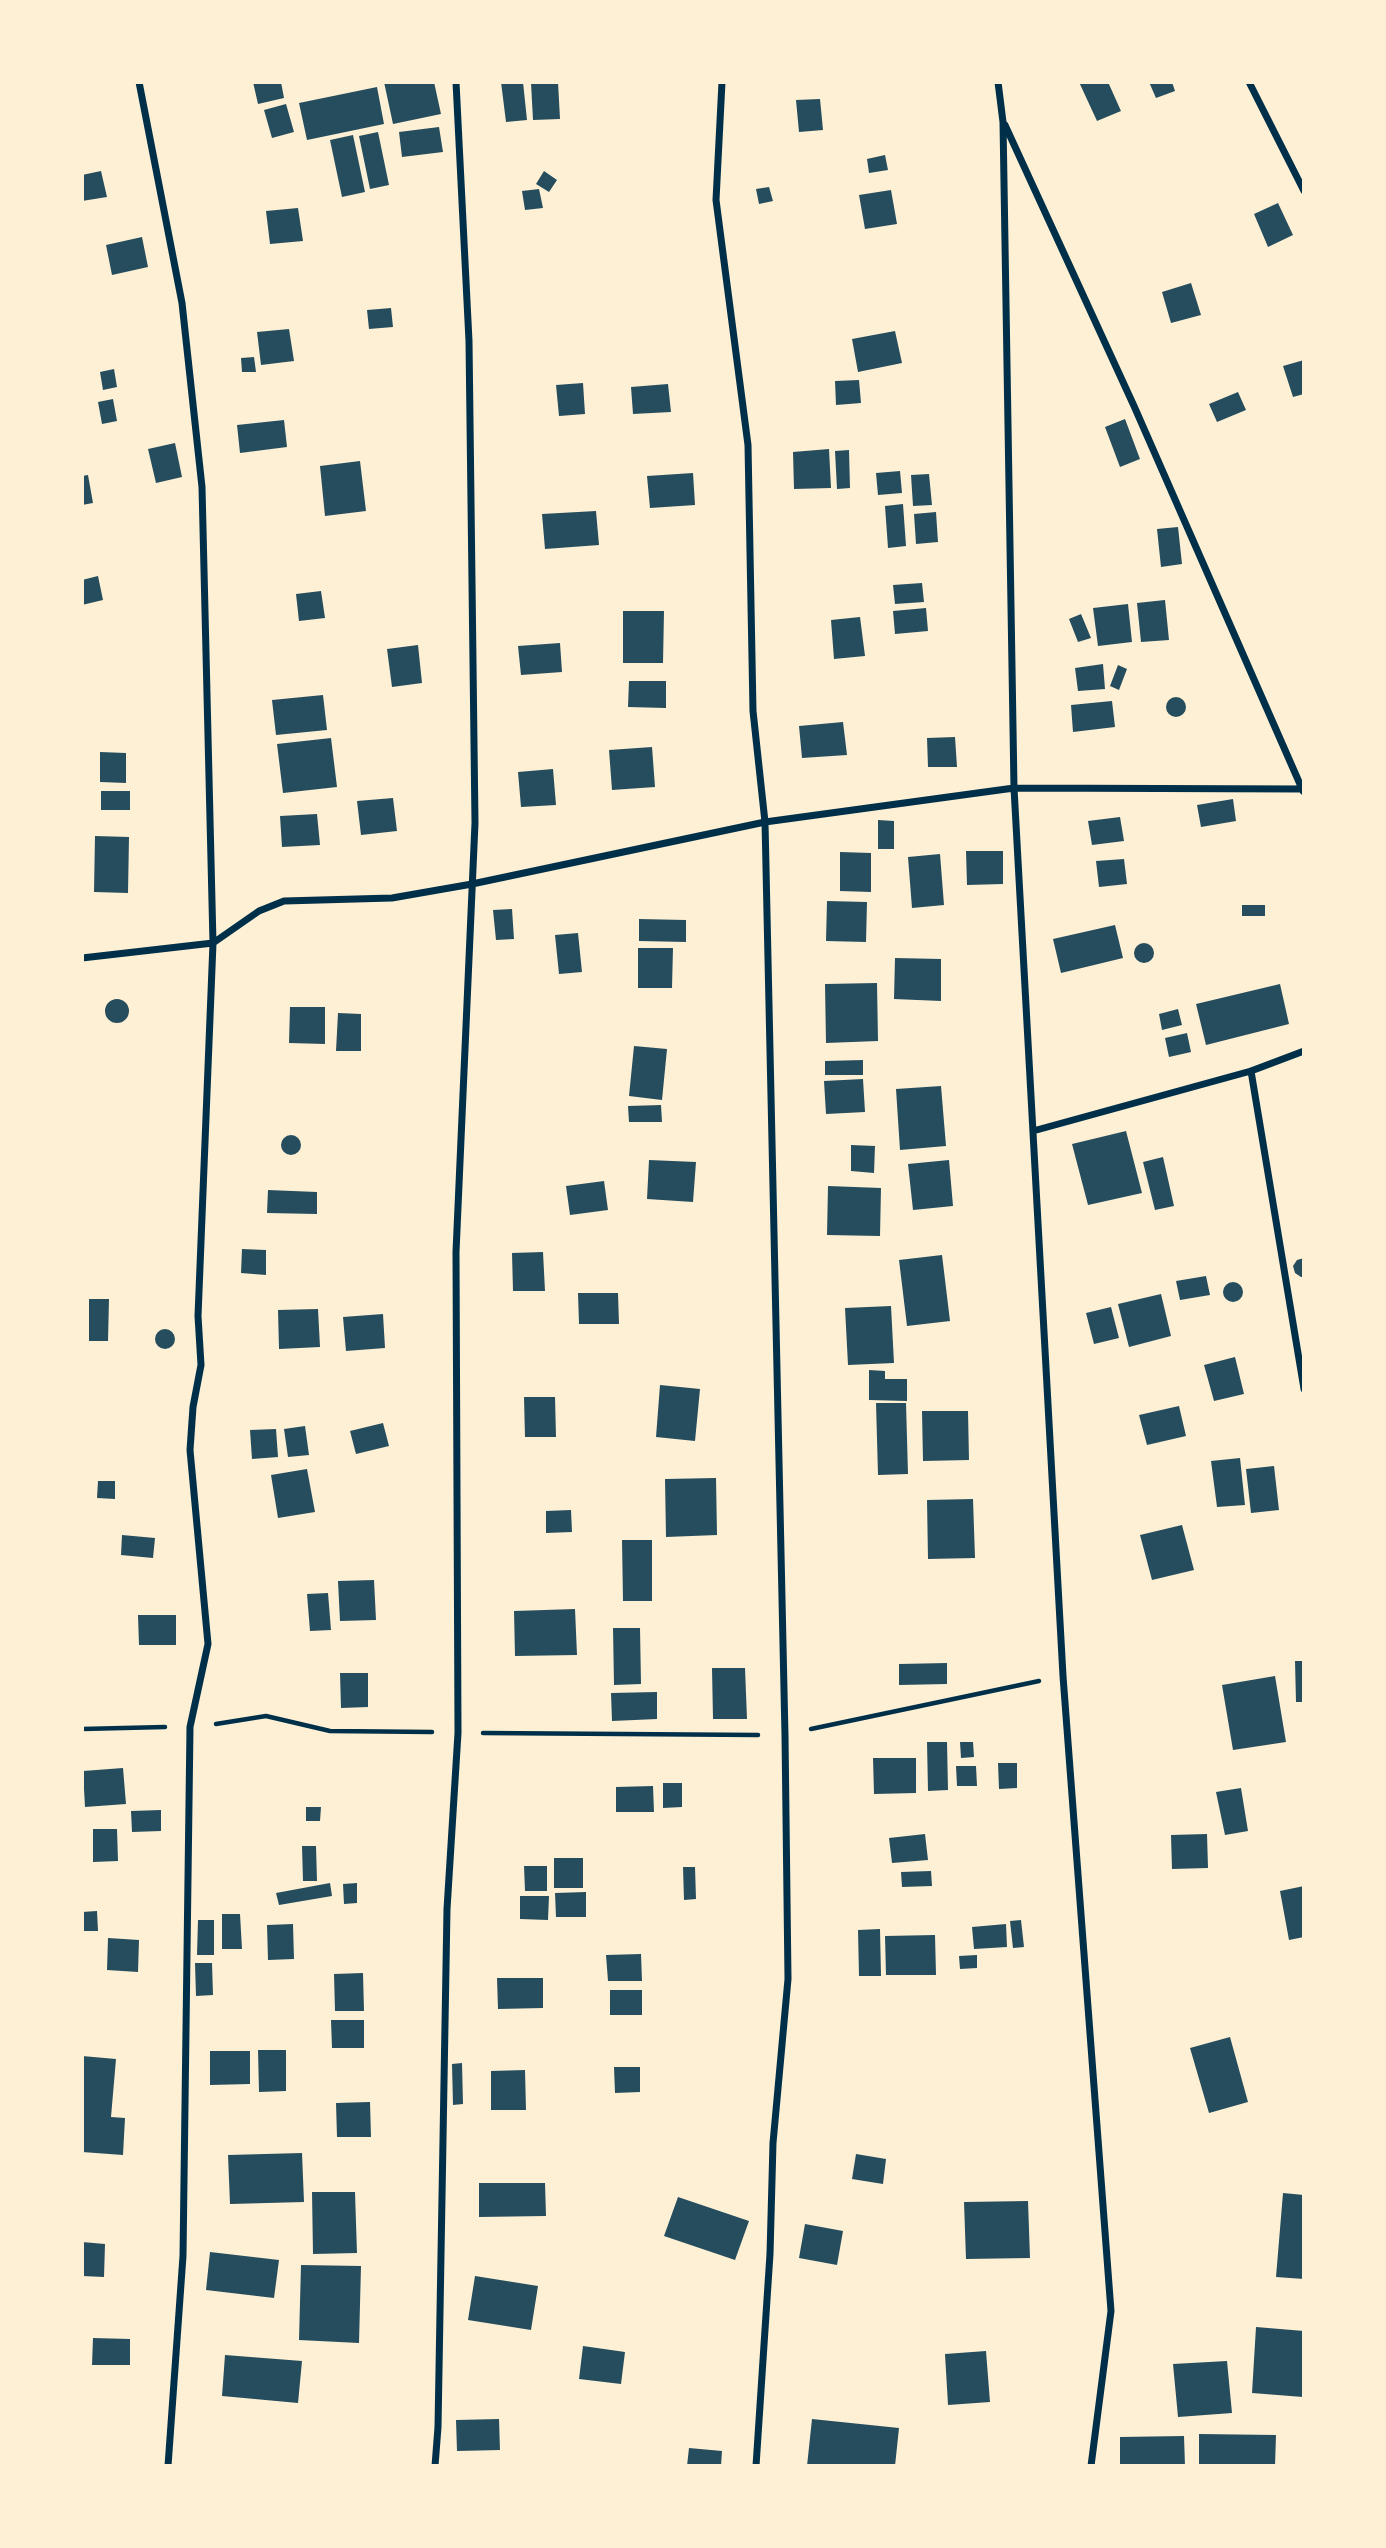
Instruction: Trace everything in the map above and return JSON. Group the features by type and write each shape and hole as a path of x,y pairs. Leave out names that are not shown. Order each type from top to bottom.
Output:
{"street":[{"path":"139,82 181,303 202,487 213,943 198,1316 201,1365 193,1407 190,1450 208,1644 190,1727 183,2256 168,2466"},
{"path":"435,2466 439,2413 447,1909 458,1733 456,1252 475,823 469,341 456,82"},
{"path":"722,82 716,200 748,445 754,711 765,822 785,1735 788,1979 773,2144 771,2254 756,2466"},
{"path":"998,82 1003,122 1014,788 1063,1675 1111,2311 1091,2466"},
{"path":"1249,82 1304,191"},
{"path":"82,958 213,943 259,911 284,901 392,898 472,884 765,822 1014,788 1303,790 1134,406 1003,122"},
{"path":"1033,1131 1251,1071 1304,1051"},
{"path":"1251,1071 1304,1389"}],"path":[{"path":"82,1729 190,1727 266,1716 330,1731 785,1735 1063,1675"}],"building":[{"path":"253,82 281,82 284,98 258,104"},
{"path":"384,82 434,82 441,114 393,124"},
{"path":"501,82 523,82 527,120 506,122"},
{"path":"558,82 560,119 533,120 531,83"},
{"path":"1079,82 1108,82 1121,111 1097,121"},
{"path":"1149,82 1172,82 1175,91 1156,98"},
{"path":"377,87 384,124 307,140 299,103"},
{"path":"820,99 823,130 799,132 796,100"},
{"path":"286,104 294,132 272,138 264,110"},
{"path":"439,127 443,152 402,157 399,132"},
{"path":"378,132 389,185 370,189 359,136"},
{"path":"353,135 365,192 342,197 330,140"},
{"path":"885,155 888,170 869,173 867,159"},
{"path":"101,171 107,197 82,201 82,175"},
{"path":"544,171 557,180 549,192 536,184"},
{"path":"769,187 773,201 759,204 756,189"},
{"path":"539,189 543,208 525,210 522,191"},
{"path":"891,190 897,224 865,229 859,195"},
{"path":"1278,203 1293,235 1268,247 1254,214"},
{"path":"298,208 303,241 270,244 266,211"},
{"path":"142,237 148,267 112,275 106,245"},
{"path":"1191,283 1201,315 1171,323 1162,292"},
{"path":"391,308 393,327 369,329 367,310"},
{"path":"289,329 294,361 261,365 257,332"},
{"path":"895,331 902,363 858,372 852,339"},
{"path":"254,357 256,372 242,372 241,358"},
{"path":"1304,360 1304,394 1293,397 1283,366"},
{"path":"114,369 117,387 103,390 100,372"},
{"path":"859,380 861,403 836,405 835,381"},
{"path":"583,383 585,414 559,416 556,385"},
{"path":"668,384 671,412 633,414 631,387"},
{"path":"1238,392 1246,410 1217,422 1209,404"},
{"path":"113,399 117,421 102,424 98,402"},
{"path":"1125,419 1140,459 1120,467 1105,427"},
{"path":"284,420 287,447 240,453 237,425"},
{"path":"175,443 182,477 156,483 148,449"},
{"path":"829,449 831,488 794,489 793,452"},
{"path":"849,450 850,488 837,489 835,451"},
{"path":"360,461 366,511 325,516 320,466"},
{"path":"900,471 902,493 878,495 876,473"},
{"path":"693,473 695,505 650,508 647,476"},
{"path":"929,474 932,505 913,506 911,475"},
{"path":"88,475 93,503 82,505 82,476"},
{"path":"903,504 906,546 888,548 885,506"},
{"path":"596,511 599,545 545,549 542,514"},
{"path":"936,512 938,542 916,544 914,514"},
{"path":"1178,527 1182,564 1161,567 1157,529"},
{"path":"98,576 103,600 82,605 82,580"},
{"path":"922,583 924,602 895,604 893,585"},
{"path":"321,591 325,618 299,621 296,594"},
{"path":"1165,600 1169,640 1141,642 1137,603"},
{"path":"1128,604 1132,642 1098,646 1093,608"},
{"path":"926,608 928,631 895,634 893,611"},
{"path":"623,611 664,611 663,663 623,663"},
{"path":"1081,614 1091,638 1078,642 1069,619"},
{"path":"860,617 865,656 834,659 831,620"},
{"path":"560,643 562,672 521,675 518,646"},
{"path":"418,645 422,683 392,687 387,649"},
{"path":"1103,664 1105,689 1078,691 1075,668"},
{"path":"1118,665 1127,669 1119,690 1110,686"},
{"path":"629,681 666,681 666,708 628,707"},
{"path":"323,695 327,730 276,735 272,700"},
{"path":"1176,697 1183,700 1186,707 1183,714 1176,717 1169,714 1166,707 1169,700"},
{"path":"1112,701 1115,727 1073,732 1071,705"},
{"path":"843,722 847,755 802,758 799,726"},
{"path":"955,737 957,767 928,767 927,738"},
{"path":"331,738 337,787 283,793 277,744"},
{"path":"652,747 655,787 612,790 609,750"},
{"path":"100,752 126,753 126,783 100,782"},
{"path":"553,769 556,805 521,807 518,772"},
{"path":"101,791 130,791 130,810 101,810"},
{"path":"393,798 397,831 361,835 357,801"},
{"path":"1233,799 1236,821 1201,827 1197,805"},
{"path":"317,814 320,845 282,847 280,816"},
{"path":"1120,817 1124,841 1092,845 1088,821"},
{"path":"878,820 894,821 894,849 878,849"},
{"path":"95,836 129,837 128,893 94,892"},
{"path":"966,851 1003,851 1003,884 967,885"},
{"path":"840,852 871,853 871,892 840,891"},
{"path":"940,854 944,905 912,908 908,857"},
{"path":"1124,859 1127,884 1099,887 1096,861"},
{"path":"827,901 867,902 866,942 826,941"},
{"path":"1242,905 1265,905 1265,916 1242,916"},
{"path":"512,909 514,939 496,940 493,910"},
{"path":"639,919 686,920 686,942 639,941"},
{"path":"1115,925 1123,958 1061,973 1053,939"},
{"path":"578,933 582,972 559,974 555,935"},
{"path":"1144,943 1151,946 1154,953 1151,960 1144,963 1137,960 1134,953 1137,946"},
{"path":"638,948 673,948 672,988 638,988"},
{"path":"895,958 941,959 941,1001 894,999"},
{"path":"877,983 878,1041 826,1043 825,984"},
{"path":"1280,984 1289,1024 1206,1045 1196,1004"},
{"path":"117,999 128,1006 129,1011 122,1022 117,1023 106,1016 105,1011 112,1000"},
{"path":"290,1007 325,1007 325,1044 289,1043"},
{"path":"1178,1009 1182,1025 1162,1030 1159,1014"},
{"path":"338,1013 361,1014 361,1051 336,1051"},
{"path":"1187,1033 1191,1052 1169,1057 1165,1038"},
{"path":"634,1046 667,1049 662,1100 629,1096"},
{"path":"863,1060 863,1075 825,1075 825,1061"},
{"path":"863,1079 865,1112 826,1114 824,1081"},
{"path":"941,1086 946,1146 900,1150 896,1089"},
{"path":"661,1105 662,1122 629,1122 628,1106"},
{"path":"1126,1131 1142,1193 1088,1205 1072,1144"},
{"path":"291,1135 298,1138 301,1145 298,1152 291,1155 284,1152 281,1145 284,1138"},
{"path":"851,1145 875,1146 874,1173 851,1171"},
{"path":"1163,1157 1174,1206 1155,1210 1143,1162"},
{"path":"649,1160 696,1162 693,1202 647,1199"},
{"path":"949,1160 953,1206 913,1210 908,1164"},
{"path":"604,1181 608,1210 570,1215 566,1186"},
{"path":"828,1186 881,1188 880,1236 827,1235"},
{"path":"268,1190 317,1192 317,1214 267,1213"},
{"path":"242,1249 266,1250 266,1275 241,1273"},
{"path":"543,1252 545,1291 513,1291 512,1253"},
{"path":"942,1255 950,1321 907,1326 899,1260"},
{"path":"1304,1258 1304,1277 1301,1277 1295,1273 1293,1266 1297,1260"},
{"path":"1206,1276 1210,1295 1180,1300 1176,1281"},
{"path":"1233,1282 1240,1285 1243,1292 1240,1299 1233,1302 1226,1299 1223,1292 1226,1285"},
{"path":"578,1293 618,1293 619,1324 579,1324"},
{"path":"1161,1294 1171,1336 1129,1347 1118,1304"},
{"path":"89,1299 109,1299 108,1341 89,1341"},
{"path":"891,1306 894,1363 848,1365 845,1308"},
{"path":"1111,1307 1119,1338 1094,1344 1086,1313"},
{"path":"318,1309 320,1347 279,1349 278,1310"},
{"path":"383,1314 385,1348 346,1351 343,1317"},
{"path":"165,1329 172,1332 175,1339 172,1346 165,1349 158,1346 155,1339 158,1332"},
{"path":"1235,1357 1244,1394 1214,1401 1204,1365"},
{"path":"869,1370 885,1371 885,1379 907,1379 907,1401 869,1400"},
{"path":"660,1385 700,1389 695,1441 656,1437"},
{"path":"524,1397 555,1397 556,1437 525,1437"},
{"path":"876,1403 906,1403 908,1474 878,1475"},
{"path":"1179,1406 1186,1436 1147,1445 1139,1415"},
{"path":"922,1411 968,1411 969,1460 923,1461"},
{"path":"383,1423 389,1446 356,1454 350,1431"},
{"path":"305,1426 309,1455 288,1457 284,1429"},
{"path":"276,1429 278,1457 252,1459 250,1430"},
{"path":"1240,1458 1245,1505 1217,1507 1211,1461"},
{"path":"1274,1466 1279,1510 1251,1513 1246,1469"},
{"path":"307,1469 315,1512 278,1518 271,1475"},
{"path":"716,1478 717,1535 666,1537 665,1479"},
{"path":"98,1481 115,1481 115,1499 97,1498"},
{"path":"973,1499 975,1558 928,1559 927,1500"},
{"path":"571,1510 572,1532 546,1533 546,1511"},
{"path":"1182,1525 1194,1570 1152,1580 1140,1535"},
{"path":"122,1535 155,1538 153,1558 121,1555"},
{"path":"622,1540 652,1540 652,1601 623,1601"},
{"path":"374,1580 376,1620 340,1621 338,1581"},
{"path":"328,1593 331,1630 310,1631 307,1594"},
{"path":"575,1609 577,1655 515,1656 514,1611"},
{"path":"138,1615 176,1615 176,1645 139,1645"},
{"path":"613,1628 640,1628 641,1684 614,1685"},
{"path":"1295,1661 1304,1661 1304,1702 1296,1702"},
{"path":"947,1663 947,1684 899,1685 899,1664"},
{"path":"712,1668 745,1668 747,1719 713,1719"},
{"path":"340,1673 368,1673 368,1707 341,1708"},
{"path":"1275,1676 1286,1742 1233,1750 1222,1685"},
{"path":"657,1692 657,1719 612,1721 611,1693"},
{"path":"927,1742 947,1742 948,1790 928,1791"},
{"path":"960,1742 973,1742 974,1757 961,1758"},
{"path":"873,1758 916,1758 916,1793 874,1794"},
{"path":"998,1763 1017,1763 1017,1788 999,1789"},
{"path":"956,1766 976,1766 977,1786 957,1786"},
{"path":"123,1768 126,1804 85,1807 83,1771"},
{"path":"663,1783 682,1783 682,1807 663,1808"},
{"path":"653,1786 654,1812 616,1812 616,1787"},
{"path":"1241,1788 1248,1831 1225,1835 1216,1792"},
{"path":"306,1807 321,1807 320,1821 306,1821"},
{"path":"161,1810 161,1831 132,1832 131,1811"},
{"path":"93,1829 117,1829 118,1861 93,1862"},
{"path":"925,1834 928,1860 892,1863 889,1838"},
{"path":"1207,1834 1208,1868 1172,1869 1171,1835"},
{"path":"302,1846 316,1846 317,1881 303,1881"},
{"path":"554,1858 583,1858 583,1888 554,1888"},
{"path":"524,1866 547,1866 547,1891 525,1891"},
{"path":"683,1867 695,1867 696,1899 684,1900"},
{"path":"931,1871 932,1886 902,1887 901,1872"},
{"path":"330,1883 332,1896 279,1905 276,1893"},
{"path":"357,1883 357,1903 344,1904 343,1884"},
{"path":"1304,1886 1304,1937 1289,1940 1280,1891"},
{"path":"586,1892 586,1917 556,1917 555,1893"},
{"path":"520,1896 549,1896 548,1920 520,1919"},
{"path":"97,1911 98,1931 82,1931 82,1912"},
{"path":"222,1914 240,1914 242,1949 222,1949"},
{"path":"198,1920 214,1920 214,1955 197,1955"},
{"path":"1021,1920 1024,1947 1013,1948 1010,1921"},
{"path":"293,1924 294,1959 268,1960 267,1925"},
{"path":"1006,1924 1007,1947 974,1949 972,1927"},
{"path":"880,1929 881,1976 859,1976 858,1930"},
{"path":"935,1935 936,1975 886,1975 885,1936"},
{"path":"108,1938 139,1940 138,1972 107,1970"},
{"path":"641,1954 642,1981 608,1981 606,1955"},
{"path":"977,1955 977,1968 960,1969 959,1956"},
{"path":"195,1963 212,1963 213,1995 196,1996"},
{"path":"363,1973 364,2011 335,2011 334,1974"},
{"path":"497,1978 543,1978 543,2008 498,2009"},
{"path":"610,1990 642,1990 642,2015 610,2015"},
{"path":"331,2020 364,2020 364,2048 332,2048"},
{"path":"1230,2037 1248,2102 1209,2113 1190,2048"},
{"path":"258,2050 286,2050 286,2091 259,2092"},
{"path":"210,2051 250,2051 250,2084 210,2085"},
{"path":"82,2056 116,2059 111,2117 125,2118 123,2155 82,2152"},
{"path":"462,2063 463,2104 453,2105 452,2064"},
{"path":"614,2067 640,2067 640,2092 615,2093"},
{"path":"525,2070 526,2110 491,2110 491,2071"},
{"path":"370,2102 371,2137 337,2137 336,2103"},
{"path":"302,2153 304,2202 230,2204 228,2155"},
{"path":"856,2154 886,2159 883,2184 852,2179"},
{"path":"479,2183 545,2183 546,2216 479,2217"},
{"path":"312,2192 355,2192 357,2253 313,2254"},
{"path":"1283,2193 1304,2195 1304,2279 1276,2277"},
{"path":"678,2197 749,2221 735,2260 664,2236"},
{"path":"1028,2201 1030,2258 966,2259 964,2202"},
{"path":"805,2224 843,2231 837,2265 799,2258"},
{"path":"82,2242 105,2244 104,2277 82,2276"},
{"path":"210,2252 279,2260 274,2298 206,2290"},
{"path":"301,2265 361,2266 359,2343 299,2340"},
{"path":"475,2276 538,2286 531,2330 468,2320"},
{"path":"1256,2327 1304,2331 1303,2397 1252,2393"},
{"path":"93,2338 130,2339 130,2365 92,2365"},
{"path":"583,2346 625,2352 621,2384 579,2379"},
{"path":"986,2351 990,2402 948,2405 945,2354"},
{"path":"225,2355 302,2361 298,2403 222,2396"},
{"path":"1227,2361 1232,2413 1178,2417 1173,2364"},
{"path":"499,2419 500,2450 457,2451 456,2420"},
{"path":"812,2419 899,2428 895,2466 807,2466"},
{"path":"1199,2434 1276,2435 1275,2466 1199,2466"},
{"path":"1184,2436 1185,2466 1120,2466 1120,2437"},
{"path":"689,2448 722,2451 721,2466 687,2466"}]}
